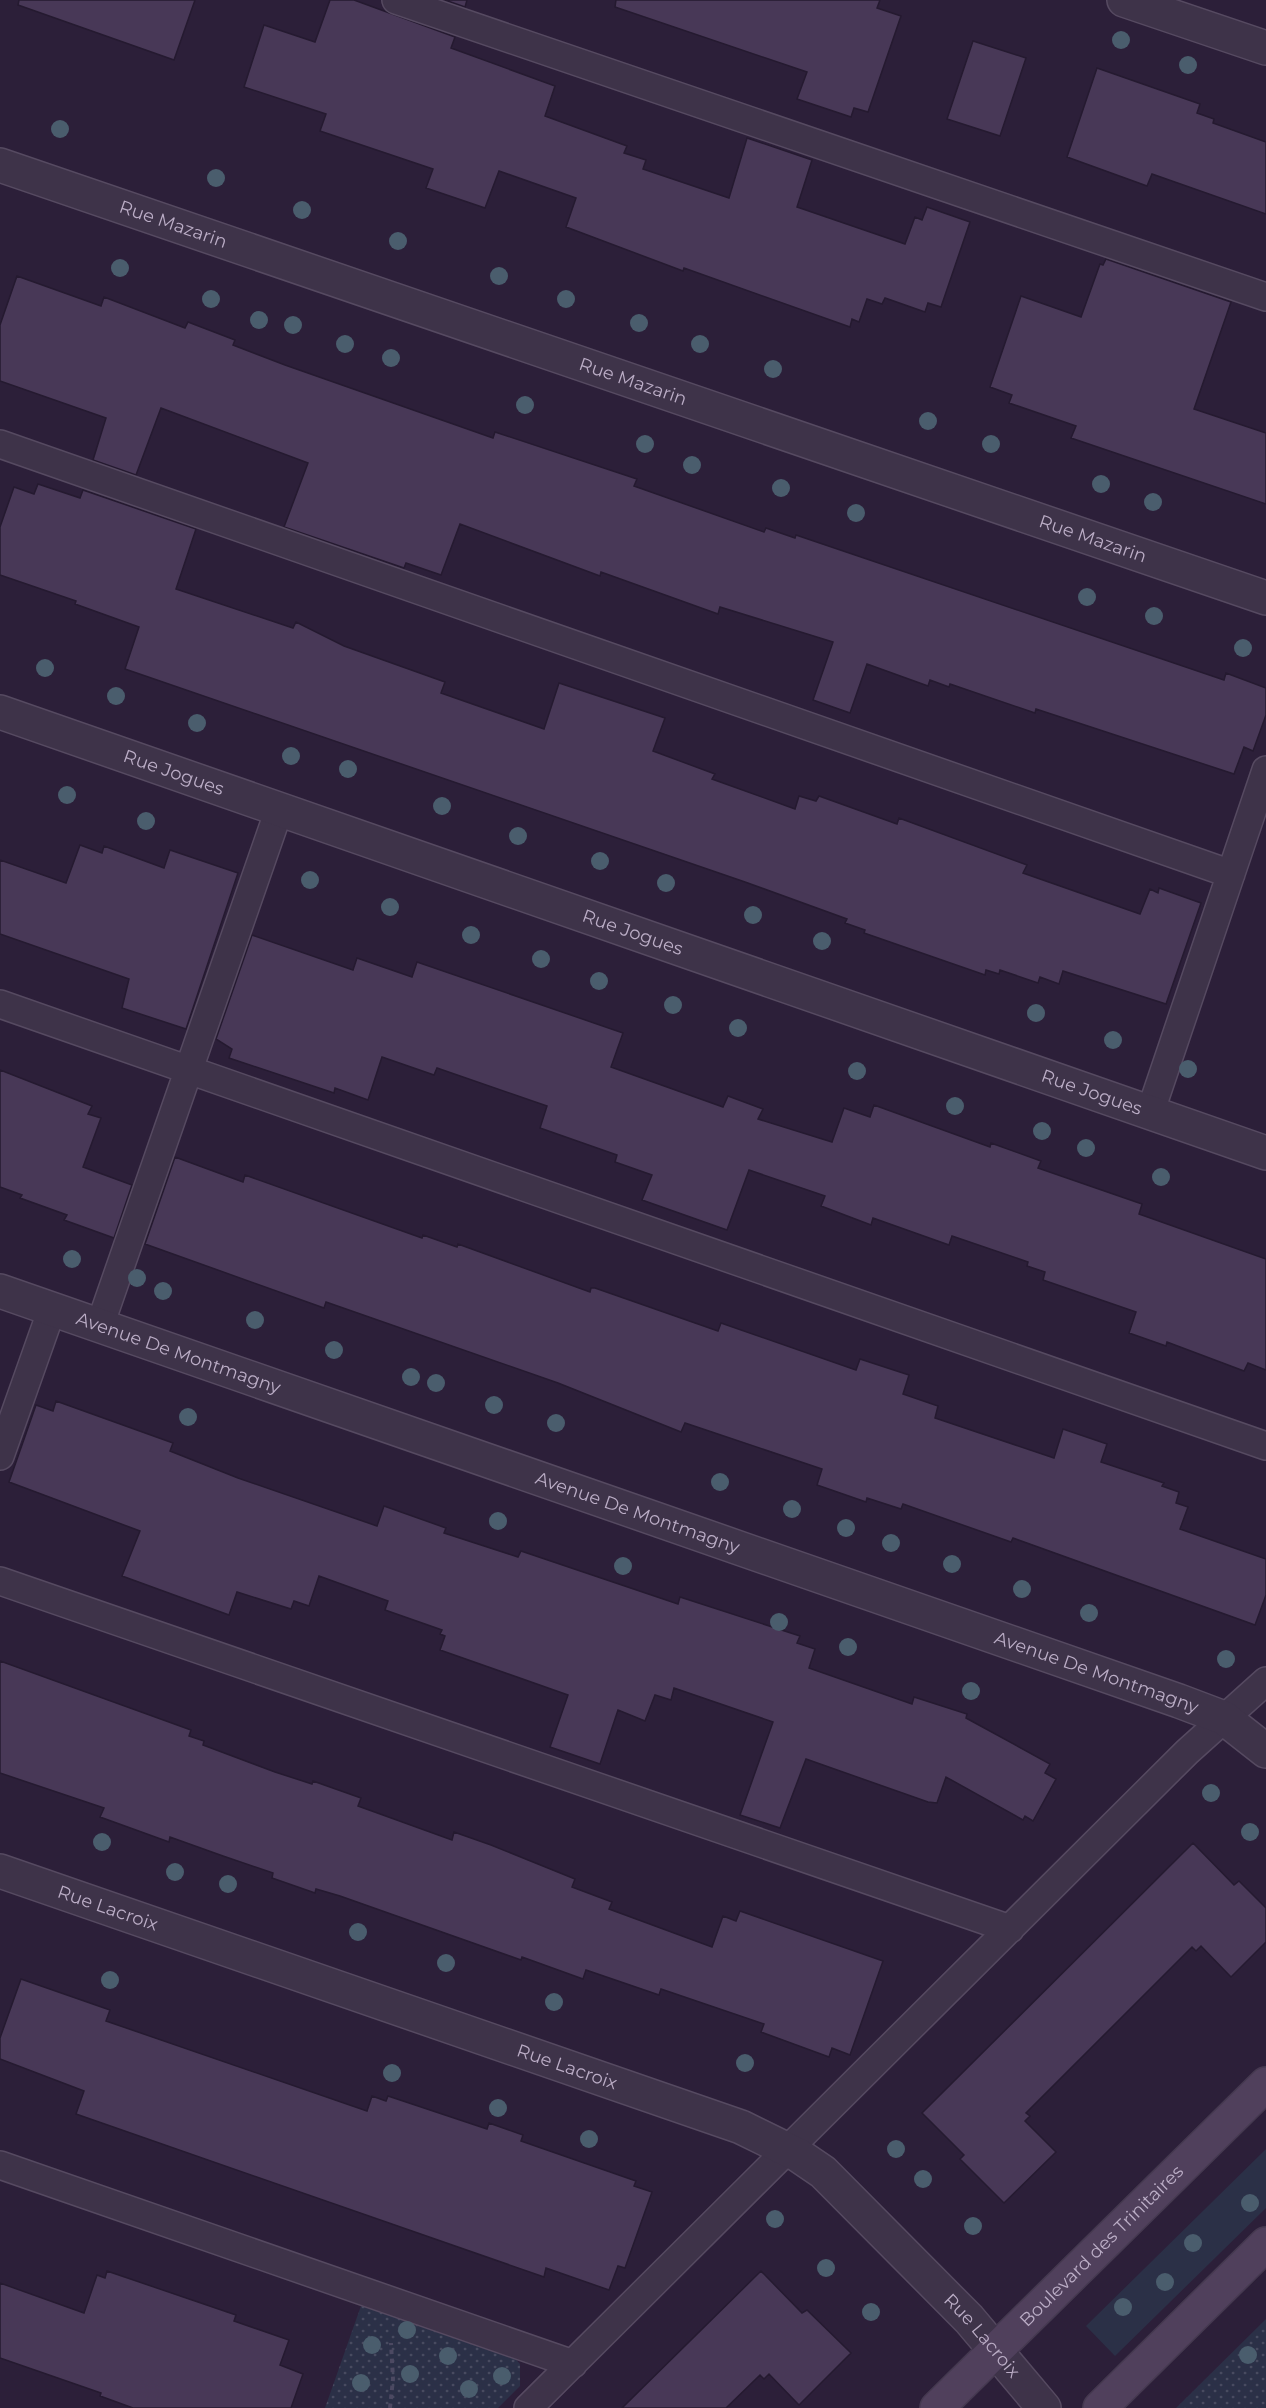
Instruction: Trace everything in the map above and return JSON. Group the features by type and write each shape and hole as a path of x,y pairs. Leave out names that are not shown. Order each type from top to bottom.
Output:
{"main road":[{"name":"Boulevard des Trinitaires","path":"937,2408 1266,2084"},
{"path":"1100,2408 1266,2244"}],"street":[{"path":"1124,0 1266,48"},
{"name":"Rue Mazarin","path":"0,165 1266,598"},
{"name":"Rue Jogues","path":"0,712 1266,1154"},
{"name":"Avenue De Montmagny","path":"0,1291 1224,1718 1266,1751"},
{"name":"Rue Lacroix","path":"0,1871 741,2127 787,2150 822,2172 969,2319 1044,2408"}],"lane":[{"path":"396,0 1266,297"},
{"path":"0,444 1231,874"},
{"path":"1150,1113 1266,770"},
{"path":"100,1325 279,810"},
{"path":"0,1004 1266,1446"},
{"path":"0,1456 52,1310"},
{"path":"0,1581 1010,1929"},
{"path":"528,2408 1224,1718 1266,1681"},
{"path":"0,2165 573,2364"}],"path":[{"path":"386,2299 393,2379 390,2408"}],"shaded area":[{"path":"1266,2149 1266,2208 1115,2356 1086,2326"},
{"path":"362,2303 511,2354 520,2364 520,2386 498,2408 325,2408"},
{"path":"1266,2319 1266,2408 1176,2408"}],"building":[{"path":"19,0 195,0 174,60 18,5"},
{"path":"330,0 354,0 455,37 451,48 555,86 545,116 627,146 624,153 646,160 643,169 729,198 747,138 812,160 797,207 905,244 915,217 922,220 927,207 970,222 941,307 928,303 925,312 885,298 882,304 867,299 859,322 852,319 850,327 684,268 683,271 566,227 576,198 499,171 485,208 426,188 433,169 320,131 326,114 244,87 264,25 315,42"},
{"path":"445,0 467,0 465,7"},
{"path":"616,0 880,0 877,8 901,16 868,112 854,108 851,117 797,99 807,72 615,7"},
{"path":"973,41 1026,58 1000,136 947,119"},
{"path":"1097,68 1200,104 1197,113 1214,119 1213,123 1266,142 1266,214 1152,174 1147,186 1067,157"},
{"path":"1106,259 1231,302 1194,409 1266,433 1266,504 1071,438 1076,426 1009,403 1012,395 990,387 1021,296 1081,317 1100,264 1103,265"},
{"path":"17,276 101,306 104,297 185,328 188,322 235,340 233,345 285,365 493,438 495,432 637,479 634,486 764,532 766,528 795,538 796,535 1224,680 1226,673 1266,688 1266,715 1253,751 1244,747 1234,774 1036,709 1035,713 950,684 949,687 930,680 928,686 867,664 850,713 813,700 833,642 720,607 718,614 601,572 600,576 460,524 441,575 406,563 404,568 284,527 308,463 161,408 136,475 93,460 106,418 0,381 0,325"},
{"path":"38,484 80,498 83,490 196,529 176,589 293,628 296,622 344,646 445,682 441,693 544,729 559,683 665,718 653,751 715,774 712,779 795,809 799,796 816,801 819,796 897,824 899,818 1027,865 1023,873 1140,914 1150,889 1158,893 1159,888 1201,903 1166,1004 1063,971 1059,984 1040,977 1038,983 1000,970 999,974 986,970 985,975 864,933 865,930 845,923 847,919 745,882 125,669 139,627 75,604 76,601 0,575 0,527 14,487 34,494"},
{"path":"80,845 102,853 104,846 164,868 170,850 238,873 186,1029 122,1008 129,979 0,934 0,860 66,883"},
{"path":"252,935 353,970 357,958 412,977 417,962 623,1033 611,1067 723,1107 728,1096 763,1109 758,1119 832,1142 844,1108 870,1117 874,1105 990,1147 991,1143 1041,1161 1038,1168 1142,1204 1139,1214 1266,1259 1266,1370 1248,1363 1244,1371 1167,1342 1166,1346 1129,1333 1136,1312 1043,1280 1045,1272 1027,1266 1028,1262 952,1236 949,1245 873,1218 871,1225 821,1206 825,1196 749,1170 727,1230 642,1200 652,1175 615,1162 617,1155 540,1128 547,1106 437,1068 434,1075 382,1057 368,1100 335,1088 334,1093 229,1058 232,1049 216,1039"},
{"path":"0,1070 92,1106 88,1114 101,1118 83,1167 132,1185 114,1238 64,1220 67,1215 20,1198 22,1195 0,1187"},
{"path":"175,1157 243,1182 245,1175 422,1238 423,1235 457,1247 458,1244 590,1292 591,1288 595,1288 718,1331 721,1323 856,1370 860,1359 909,1375 903,1394 938,1406 935,1418 1054,1458 1063,1429 1107,1444 1101,1462 1164,1483 1162,1486 1179,1492 1176,1503 1188,1507 1180,1529 1266,1559 1266,1595 1255,1625 1013,1538 1011,1542 903,1504 901,1509 867,1498 866,1502 817,1485 822,1469 685,1423 681,1432 558,1383 326,1302 324,1308 145,1244"},
{"path":"56,1401 173,1443 170,1451 238,1478 377,1526 384,1506 446,1528 444,1533 518,1557 521,1551 678,1604 680,1597 800,1636 797,1643 815,1649 809,1668 912,1704 914,1697 967,1714 966,1718 1050,1764 1045,1773 1056,1779 1033,1821 1025,1816 1023,1820 946,1777 937,1803 928,1802 806,1759 780,1828 740,1815 773,1722 674,1688 671,1700 655,1695 645,1721 618,1710 600,1764 550,1747 568,1695 440,1650 445,1636 440,1634 442,1630 385,1610 388,1601 319,1576 309,1606 294,1601 291,1609 237,1592 229,1615 122,1576 140,1531 9,1482 36,1405 53,1411"},
{"path":"0,1661 191,1730 189,1736 204,1741 203,1745 275,1772 312,1784 313,1781 361,1798 358,1806 452,1840 454,1832 491,1845 575,1879 572,1887 612,1902 609,1909 712,1947 723,1916 736,1921 740,1911 883,1961 850,2055 832,2048 829,2057 761,2032 764,2024 661,1989 659,1995 586,1970 583,1979 522,1957 521,1960 340,1896 316,1889 315,1893 272,1878 273,1873 170,1837 169,1842 100,1817 104,1808 0,1773"},
{"path":"1193,1843 1234,1885 1239,1881 1266,1908 1266,1942 1231,1977 1201,1946 1196,1951 1192,1947 1026,2113 1030,2116 1025,2121 1056,2152 1004,2203 960,2159 964,2155 922,2113"},
{"path":"21,1979 110,2010 106,2021 367,2111 372,2096 386,2101 388,2096 487,2129 489,2123 523,2135 521,2141 636,2181 634,2186 652,2192 625,2268 618,2266 609,2290 546,2268 544,2277 76,2114 84,2091 0,2059 0,2038"},
{"path":"107,2271 236,2315 234,2321 289,2340 280,2365 303,2374 291,2408 133,2408 100,2396 101,2393 0,2358 0,2283 84,2313 97,2275 105,2278"},
{"path":"761,2271 802,2313 807,2310 851,2353 799,2405 769,2374 764,2379 760,2375 726,2408 622,2408"}]}
